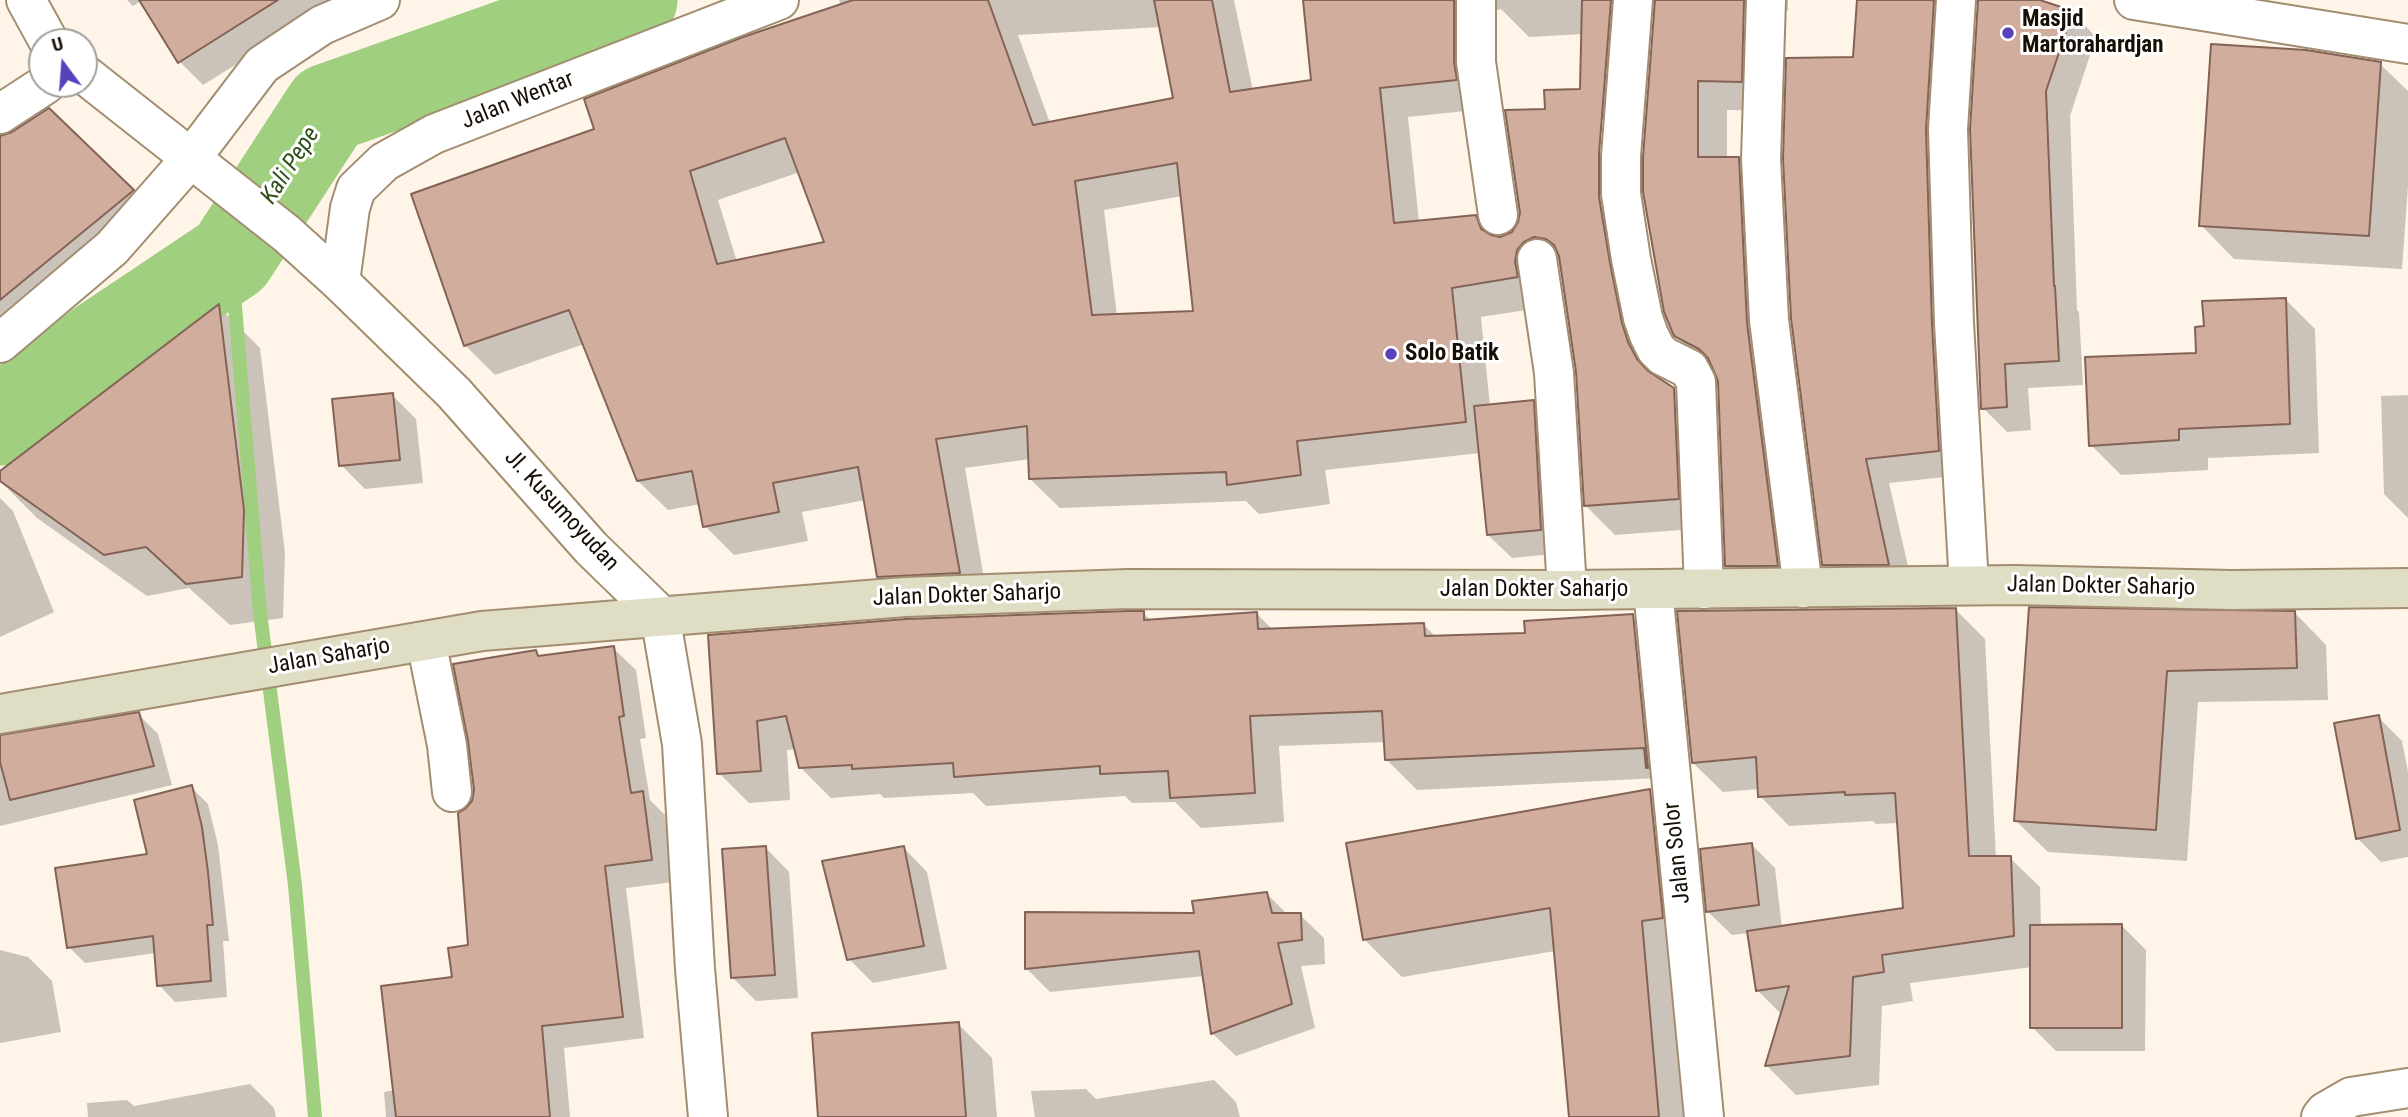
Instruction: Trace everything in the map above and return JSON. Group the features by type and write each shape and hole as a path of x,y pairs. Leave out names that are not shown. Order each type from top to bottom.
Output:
{"main road":[{"name":"Jalan Dokter Saharjo","path":"660,615 905,597 1128,589 1653,590 1969,585 2231,590 2408,588"},
{"name":"Jalan Saharjo","path":"0,714 482,631 660,615"}],"street":[{"path":"26,0 41,28"},
{"path":"0,343 112,248 199,163 262,65 322,25 380,0"},
{"name":"Jalan Wentar","path":"340,282 350,208 356,189 384,162 434,134 779,0"},
{"path":"1476,0 1476,62 1498,215"},
{"path":"1633,0 1621,194 1633,271 1649,335 1663,356 1689,369 1696,382 1704,589"},
{"path":"1766,0 1761,159 1769,320 1803,588"},
{"path":"1956,0 1948,129 1969,585"},
{"path":"2134,0 2408,44"},
{"name":"Jl. Kusumoyudan","path":"98,85 287,233 340,282 454,393 591,548 660,615"},
{"path":"0,114 28,96"},
{"path":"1537,259 1554,373 1567,590"},
{"name":"Jalan Solor","path":"1653,590 1704,1117"},
{"path":"660,615 682,744 695,969 708,1117"},
{"path":"426,641 447,745 452,792"},
{"path":"2321,1117 2351,1097 2408,1088"}],"building":[{"path":"139,0 278,0 178,63"},
{"path":"853,0 988,0 1033,125 1173,98 1154,0 1212,0 1230,92 1311,80 1303,0 1454,0 1454,62 1457,80 1380,88 1394,223 1476,215 1481,229 1500,237 1512,232 1520,213 1505,110 1545,109 1544,90 1580,89 1582,0 1611,0 1599,154 1599,197 1622,323 1628,342 1637,359 1648,371 1674,388 1679,499 1584,506 1576,372 1559,256 1554,245 1546,239 1534,237 1524,242 1517,250 1515,262 1518,277 1452,288 1466,422 1297,441 1301,475 1227,485 1226,472 1029,479 1027,426 936,439 960,573 877,577 858,467 773,483 779,512 703,527 692,471 637,481 569,310 464,346 411,194 594,129 584,99 743,37","holes":["785,138 824,242 717,264 690,171","1177,163 1193,311 1092,315 1075,181"]},
{"path":"1655,0 1744,0 1742,82 1698,81 1698,157 1739,157 1747,323 1778,566 1725,566 1718,381 1708,358 1699,349 1674,336 1664,312 1643,192 1643,157"},
{"path":"1857,0 1934,0 1926,130 1939,451 1866,459 1889,565 1822,565 1791,318 1783,159 1786,58 1853,57"},
{"path":"1978,0 2040,0 2073,11 2046,91 2059,361 2005,364 2007,407 1981,409 1970,129"},
{"path":"2211,44 2306,50 2381,62 2369,236 2199,226"},
{"path":"49,108 134,190 0,300 0,136 12,132"},
{"path":"2286,298 2290,424 2179,429 2179,440 2089,446 2085,357 2196,353 2195,327 2204,326 2202,301"},
{"path":"219,304 244,510 242,577 186,584 146,547 104,555 0,481 0,471"},
{"path":"393,393 400,460 339,466 332,399"},
{"path":"1534,400 1541,530 1487,535 1474,406"},
{"path":"2029,607 2295,611 2297,668 2167,671 2156,830 2014,821"},
{"path":"1956,608 1969,856 2011,856 2014,936 1882,955 1884,972 1853,977 1850,1056 1765,1066 1789,986 1756,991 1747,931 1903,908 1895,793 1845,795 1845,792 1758,797 1756,757 1692,763 1677,611"},
{"path":"1144,611 1144,620 1257,612 1258,629 1424,623 1425,636 1525,633 1524,621 1633,614 1648,768 1644,748 1385,760 1382,711 1250,716 1255,793 1170,798 1168,771 1100,774 1100,766 954,777 953,763 852,769 852,765 799,768 786,716 757,721 761,771 717,774 708,635 906,619"},
{"path":"614,646 624,716 619,717 631,793 643,791 652,860 605,866 623,1017 542,1026 550,1117 396,1117 381,986 452,977 448,948 468,945 458,813 472,801 474,790 468,741 453,664 536,650 538,656"},
{"path":"139,712 154,766 10,800 0,762 0,735"},
{"path":"2379,715 2400,830 2356,839 2334,723"},
{"path":"192,785 202,827 208,872 213,925 207,925 211,981 157,986 153,936 67,948 55,868 147,854 134,800"},
{"path":"1650,789 1663,918 1642,921 1659,1117 1569,1117 1550,908 1363,940 1346,843"},
{"path":"1752,843 1759,905 1706,912 1700,849"},
{"path":"766,846 775,975 731,978 722,849"},
{"path":"904,846 924,946 847,960 822,861"},
{"path":"1267,892 1272,913 1301,913 1302,940 1278,943 1292,1004 1211,1034 1199,951 1025,969 1025,912 1194,913 1192,901"},
{"path":"2122,924 2122,1028 2030,1028 2030,925"},
{"path":"959,1022 966,1117 818,1117 812,1033"}],"waterway":[{"name":"Kali Pepe","path":"0,421 98,346 231,257 328,108 633,0"},
{"path":"231,257 260,613 295,885 315,1117"}],"place":[{"name":"Masjid Martorahardjan","path":"2008,33"},
{"name":"Solo Batik","path":"1391,354"}]}
